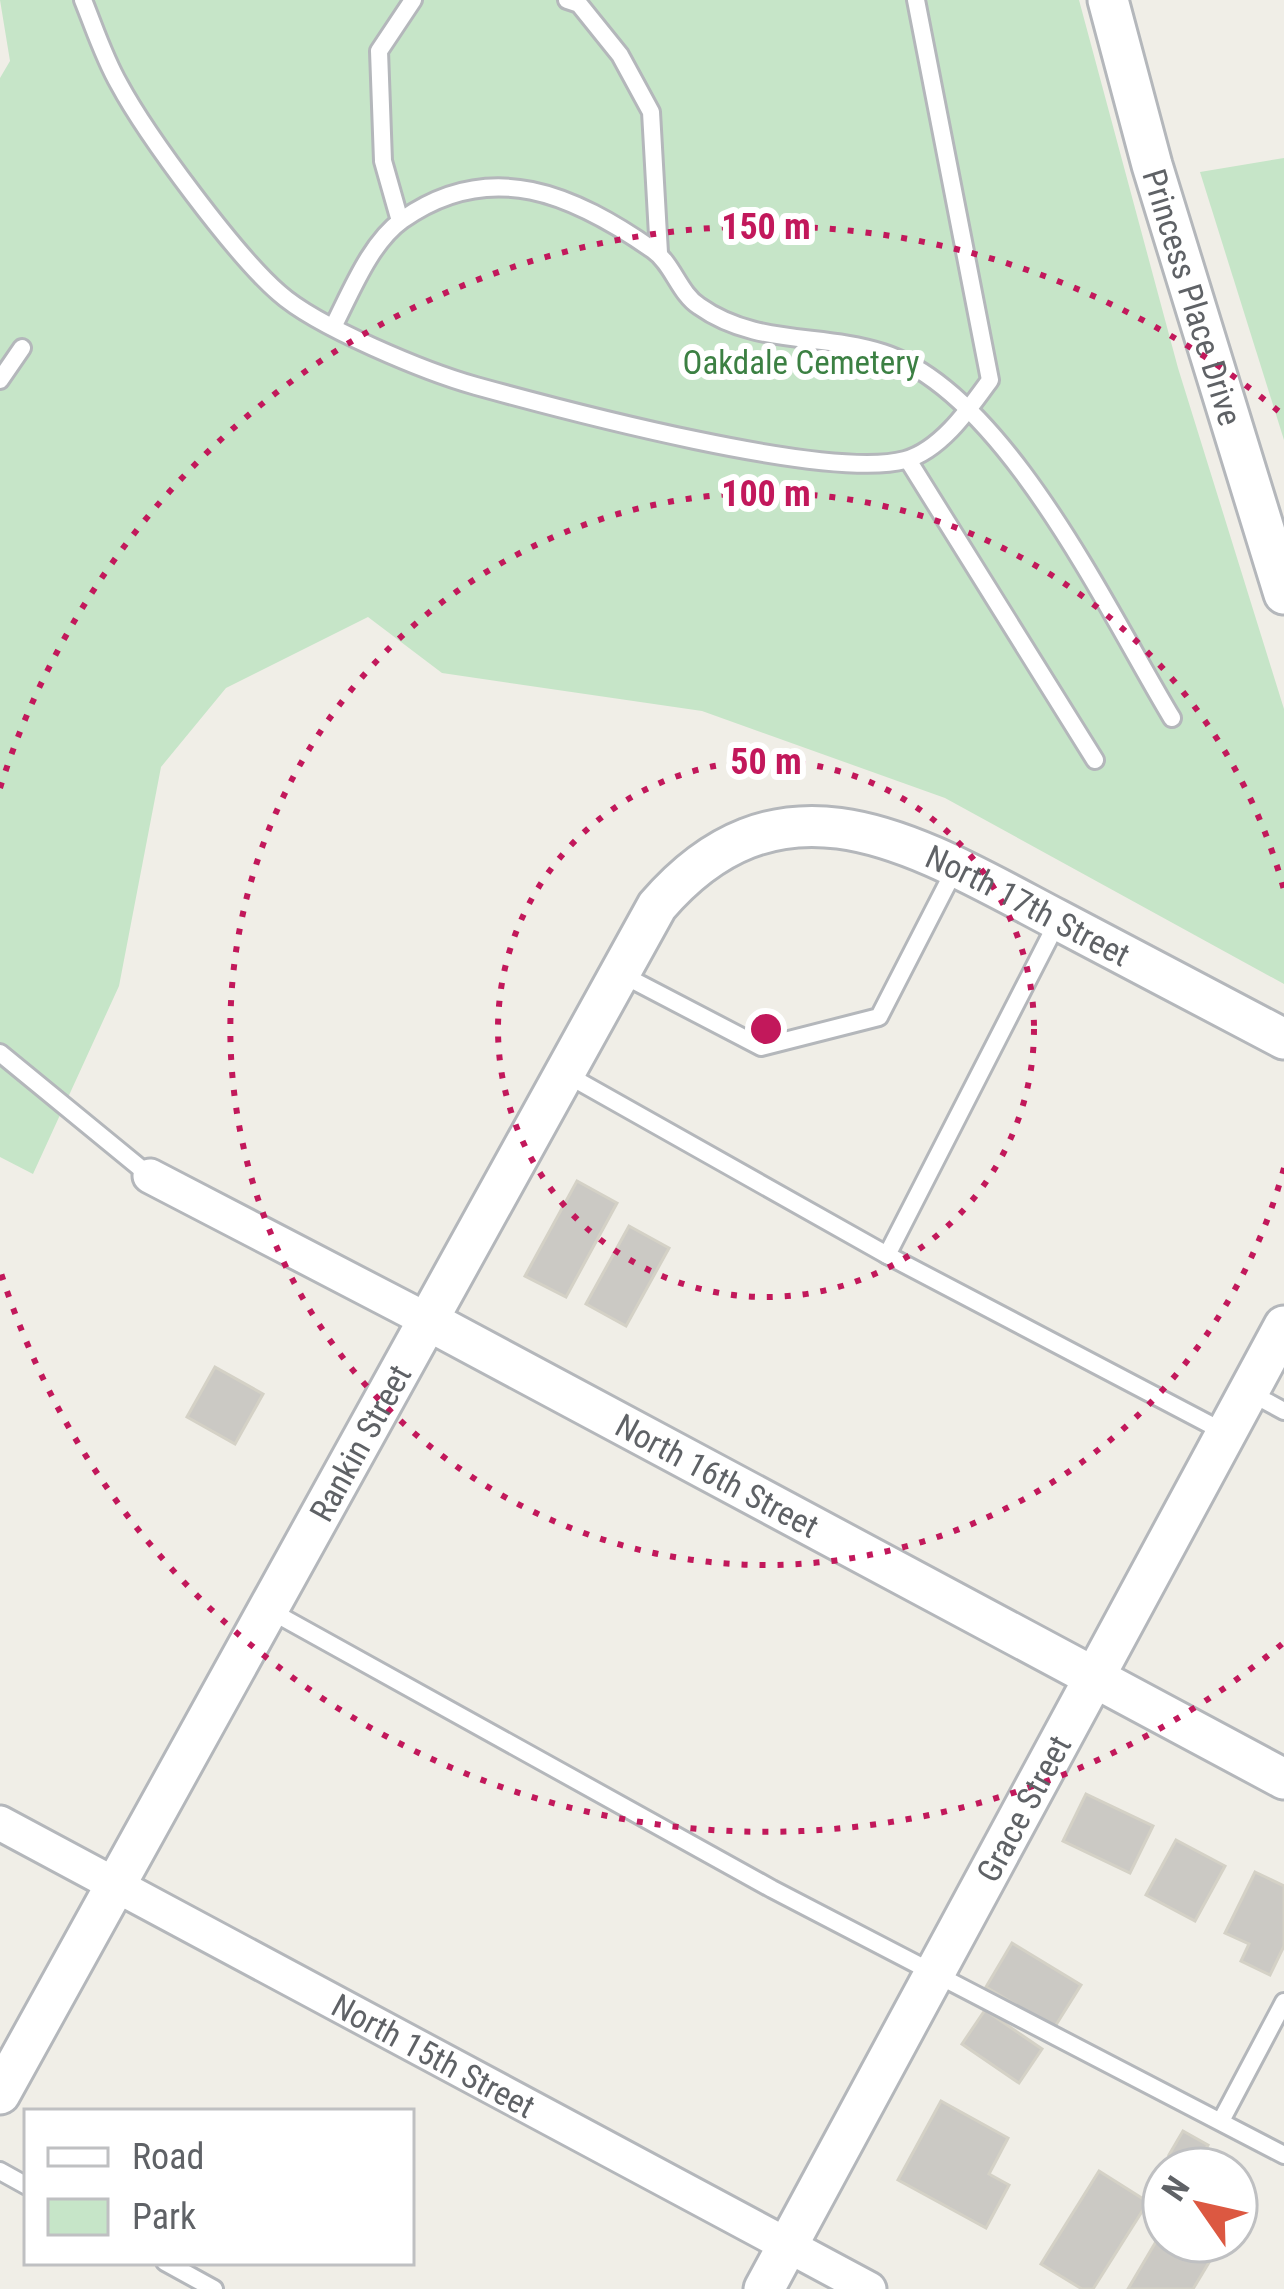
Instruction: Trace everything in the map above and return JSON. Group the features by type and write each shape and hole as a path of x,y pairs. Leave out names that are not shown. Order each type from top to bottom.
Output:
{"street":[{"name":"Princess Place Drive","path":"1108,0 1152,165 1284,594"},
{"name":"North 17th Street","path":"759,832 840,825 905,843 1284,1039"},
{"name":"Rankin Street","path":"0,2094 657,906 682,876 710,855 759,832"},
{"name":"North 16th Street","path":"149,1176 1284,1779"},
{"name":"Grace Street","path":"764,2289 1284,1326"},
{"name":"North 15th Street","path":"0,1823 869,2289"}],"lane":[{"path":"82,0 119,84 215,218 279,294 333,326 472,385 753,451 868,465 908,460 940,440 990,380 916,0"},
{"path":"400,221 383,160 380,51 413,0"},
{"path":"576,1 620,55 651,112 658,253"},
{"path":"333,326 365,266 400,221 459,191 542,189 658,253 694,304 724,321 773,338 883,353 931,378 969,410 1027,476 1172,718"},
{"path":"0,380 22,348"},
{"path":"908,460 1095,760"},
{"path":"620,973 761,1047 879,1017 957,866"},
{"path":"887,1255 1058,920"},
{"path":"0,1053 149,1176"},
{"path":"564,1073 887,1255 1227,1433"},
{"path":"1249,1392 1284,1411"},
{"path":"271,1611 772,1889 1284,2155"},
{"path":"1222,2119 1284,2002"},
{"path":"170,2265 214,2289"}],"green space":[{"name":"Oakdale Cemetery","path":"0,0 1079,0 1178,368 1284,709 1284,984 945,798 702,711 442,673 368,617 226,688 161,767 119,986 33,1174 0,1157 0,78 10,61"},
{"path":"1284,158 1284,440 1200,172"}],"building":[{"path":"577,1181 617,1203 566,1297 525,1276"},
{"path":"629,1226 669,1248 626,1326 586,1304"},
{"path":"215,1367 263,1394 235,1444 187,1417"},
{"path":"1086,1794 1153,1826 1130,1873 1063,1841"},
{"path":"1176,1840 1225,1866 1195,1921 1146,1895"},
{"path":"1255,1872 1284,1886 1284,1946 1270,1975 1241,1961 1249,1944 1225,1933"},
{"path":"1012,1943 1081,1985 1054,2028 986,1987"},
{"path":"985,2010 1042,2049 1019,2083 962,2044"},
{"path":"941,2101 1008,2138 989,2174 1009,2185 986,2228 898,2180"},
{"path":"1183,2131 1208,2145 1175,2145"},
{"path":"1099,2171 1140,2197 1140,2215 1093,2289 1082,2289 1041,2264"},
{"path":"1142,2265 1207,2265 1193,2289 1128,2289"}]}
